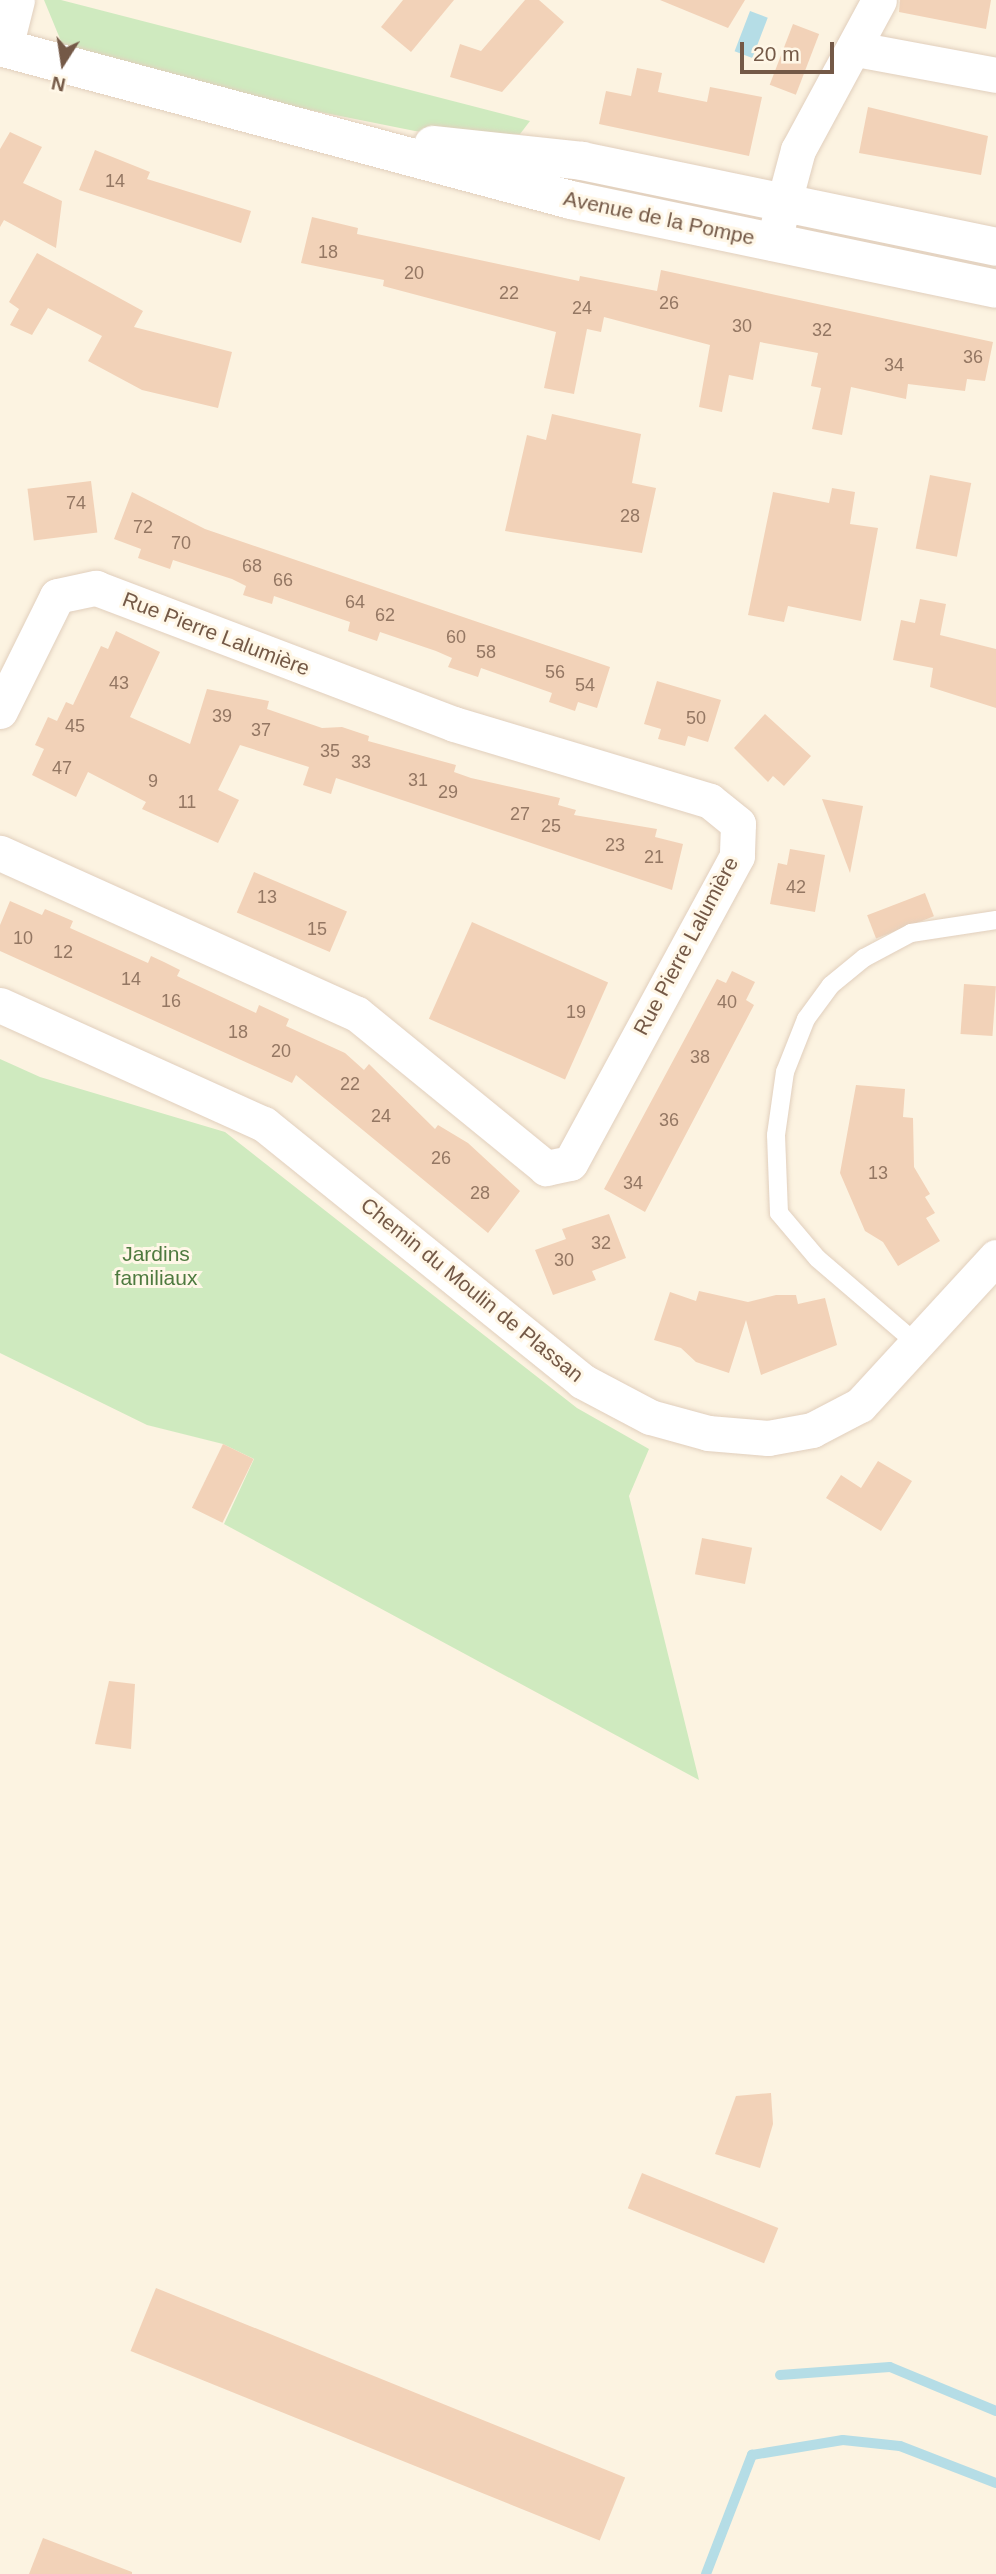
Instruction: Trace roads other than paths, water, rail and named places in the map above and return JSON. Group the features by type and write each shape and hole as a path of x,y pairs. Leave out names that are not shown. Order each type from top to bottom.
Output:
{"street":[{"path":"3,48 17,0"},
{"path":"774,243 798,150 856,49 879,0"},
{"name":"Avenue de la Pompe","path":"3,48 327,131 441,168 774,243 996,289"},
{"path":"856,49 996,75"},
{"name":"Avenue de la Pompe","path":"327,131 582,161 996,247"},
{"name":"Rue Pierre Lalumière","path":"0,711 57,596 96,588 454,724 710,801 738,824 737,856 570,1163 546,1168 357,1014 0,853"},
{"name":"Chemin du Moulin de Plassan","path":"0,1005 264,1124 582,1381 650,1416 708,1433 768,1438 812,1430 860,1405 996,1257"}],"lane":[{"path":"916,1343 817,1258 779,1213 776,1135 785,1072 806,1019 831,985 864,958 911,933 996,920"}],"water":[{"path":"750,11 768,18 752,58 735,51"}],"waterway":[{"path":"780,2375 890,2367 996,2411"},
{"path":"706,2574 752,2455 843,2440 900,2446 996,2483"}],"park label":[{"name":"Jardins familiaux","path":"156,1266"}]}
